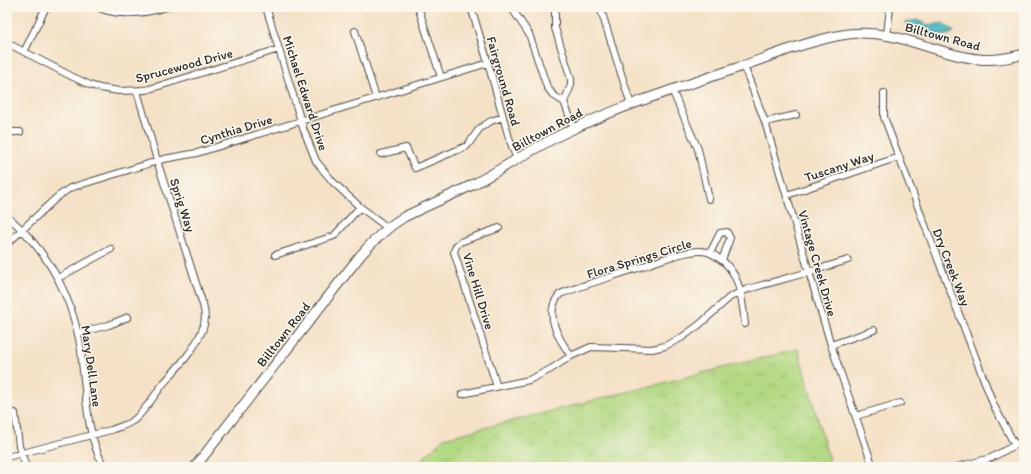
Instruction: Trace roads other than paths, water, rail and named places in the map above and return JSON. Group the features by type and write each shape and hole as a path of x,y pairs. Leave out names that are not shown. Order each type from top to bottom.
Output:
{"main road":[{"name":"Billtown Road","path":"195,467 360,256 388,228 404,217 469,187 574,128 672,90 792,49 831,38 863,33 887,34 961,56 977,59 1008,58 1024,54"}],"street":[{"path":"24,52 46,7"},
{"path":"97,7 122,14 151,12 167,7"},
{"name":"Michael Edward Drive","path":"266,7 312,153 321,168 360,208 388,228"},
{"name":"Fairground Road","path":"471,7 509,138 517,160"},
{"path":"511,7 529,34 547,87 553,95 564,102 574,128"},
{"path":"555,7 555,28 571,78 571,85 564,102"},
{"path":"600,7 630,105"},
{"path":"887,34 890,7"},
{"path":"419,10 441,78"},
{"path":"355,31 376,98"},
{"name":"Sprucewood Drive","path":"7,43 72,77 100,88 115,91 146,90 279,49"},
{"name":"Cynthia Drive","path":"7,244 56,198 70,188 158,161 197,153 488,63"},
{"name":"Vintage Creek Drive","path":"744,66 765,122 809,272 873,467"},
{"path":"672,90 698,149 709,199"},
{"name":"Sprig Way","path":"91,435 123,426 137,417 197,342 204,325 204,305 158,161 138,91"},
{"name":"Dry Creek Way","path":"884,93 884,117 994,406 1015,445"},
{"path":"765,122 796,115"},
{"path":"381,154 406,148 415,168 467,146 480,128 491,121 503,117"},
{"path":"7,132 20,132"},
{"name":"Tuscany Way","path":"787,195 899,157"},
{"path":"275,255 334,236 360,208"},
{"name":"Mary Dell Lane","path":"7,216 22,230 40,251 58,278 71,309 78,333 91,435 94,446 104,467"},
{"name":"Vine Hill Drive","path":"497,387 454,252 456,246 460,242 499,228"},
{"path":"710,253 720,233 727,232 730,238 722,260"},
{"path":"58,278 111,249"},
{"name":"Flora Springs Circle","path":"571,356 561,340 552,319 553,304 560,294 665,259 696,251 710,253 722,260 735,276 741,292 745,324"},
{"path":"462,394 529,380 543,374 571,356 591,347 652,349 665,346 681,338 700,324 730,297 748,289 848,260"},
{"path":"78,333 109,325 128,317"},
{"path":"832,345 874,330"},
{"path":"856,416 900,403"},
{"path":"15,413 22,454 26,467"},
{"path":"7,457 91,435"},
{"path":"957,467 991,458 1024,440"}],"water":[{"path":"917,20 927,25 943,23 954,32 943,35 925,33 908,28 905,22"}]}
